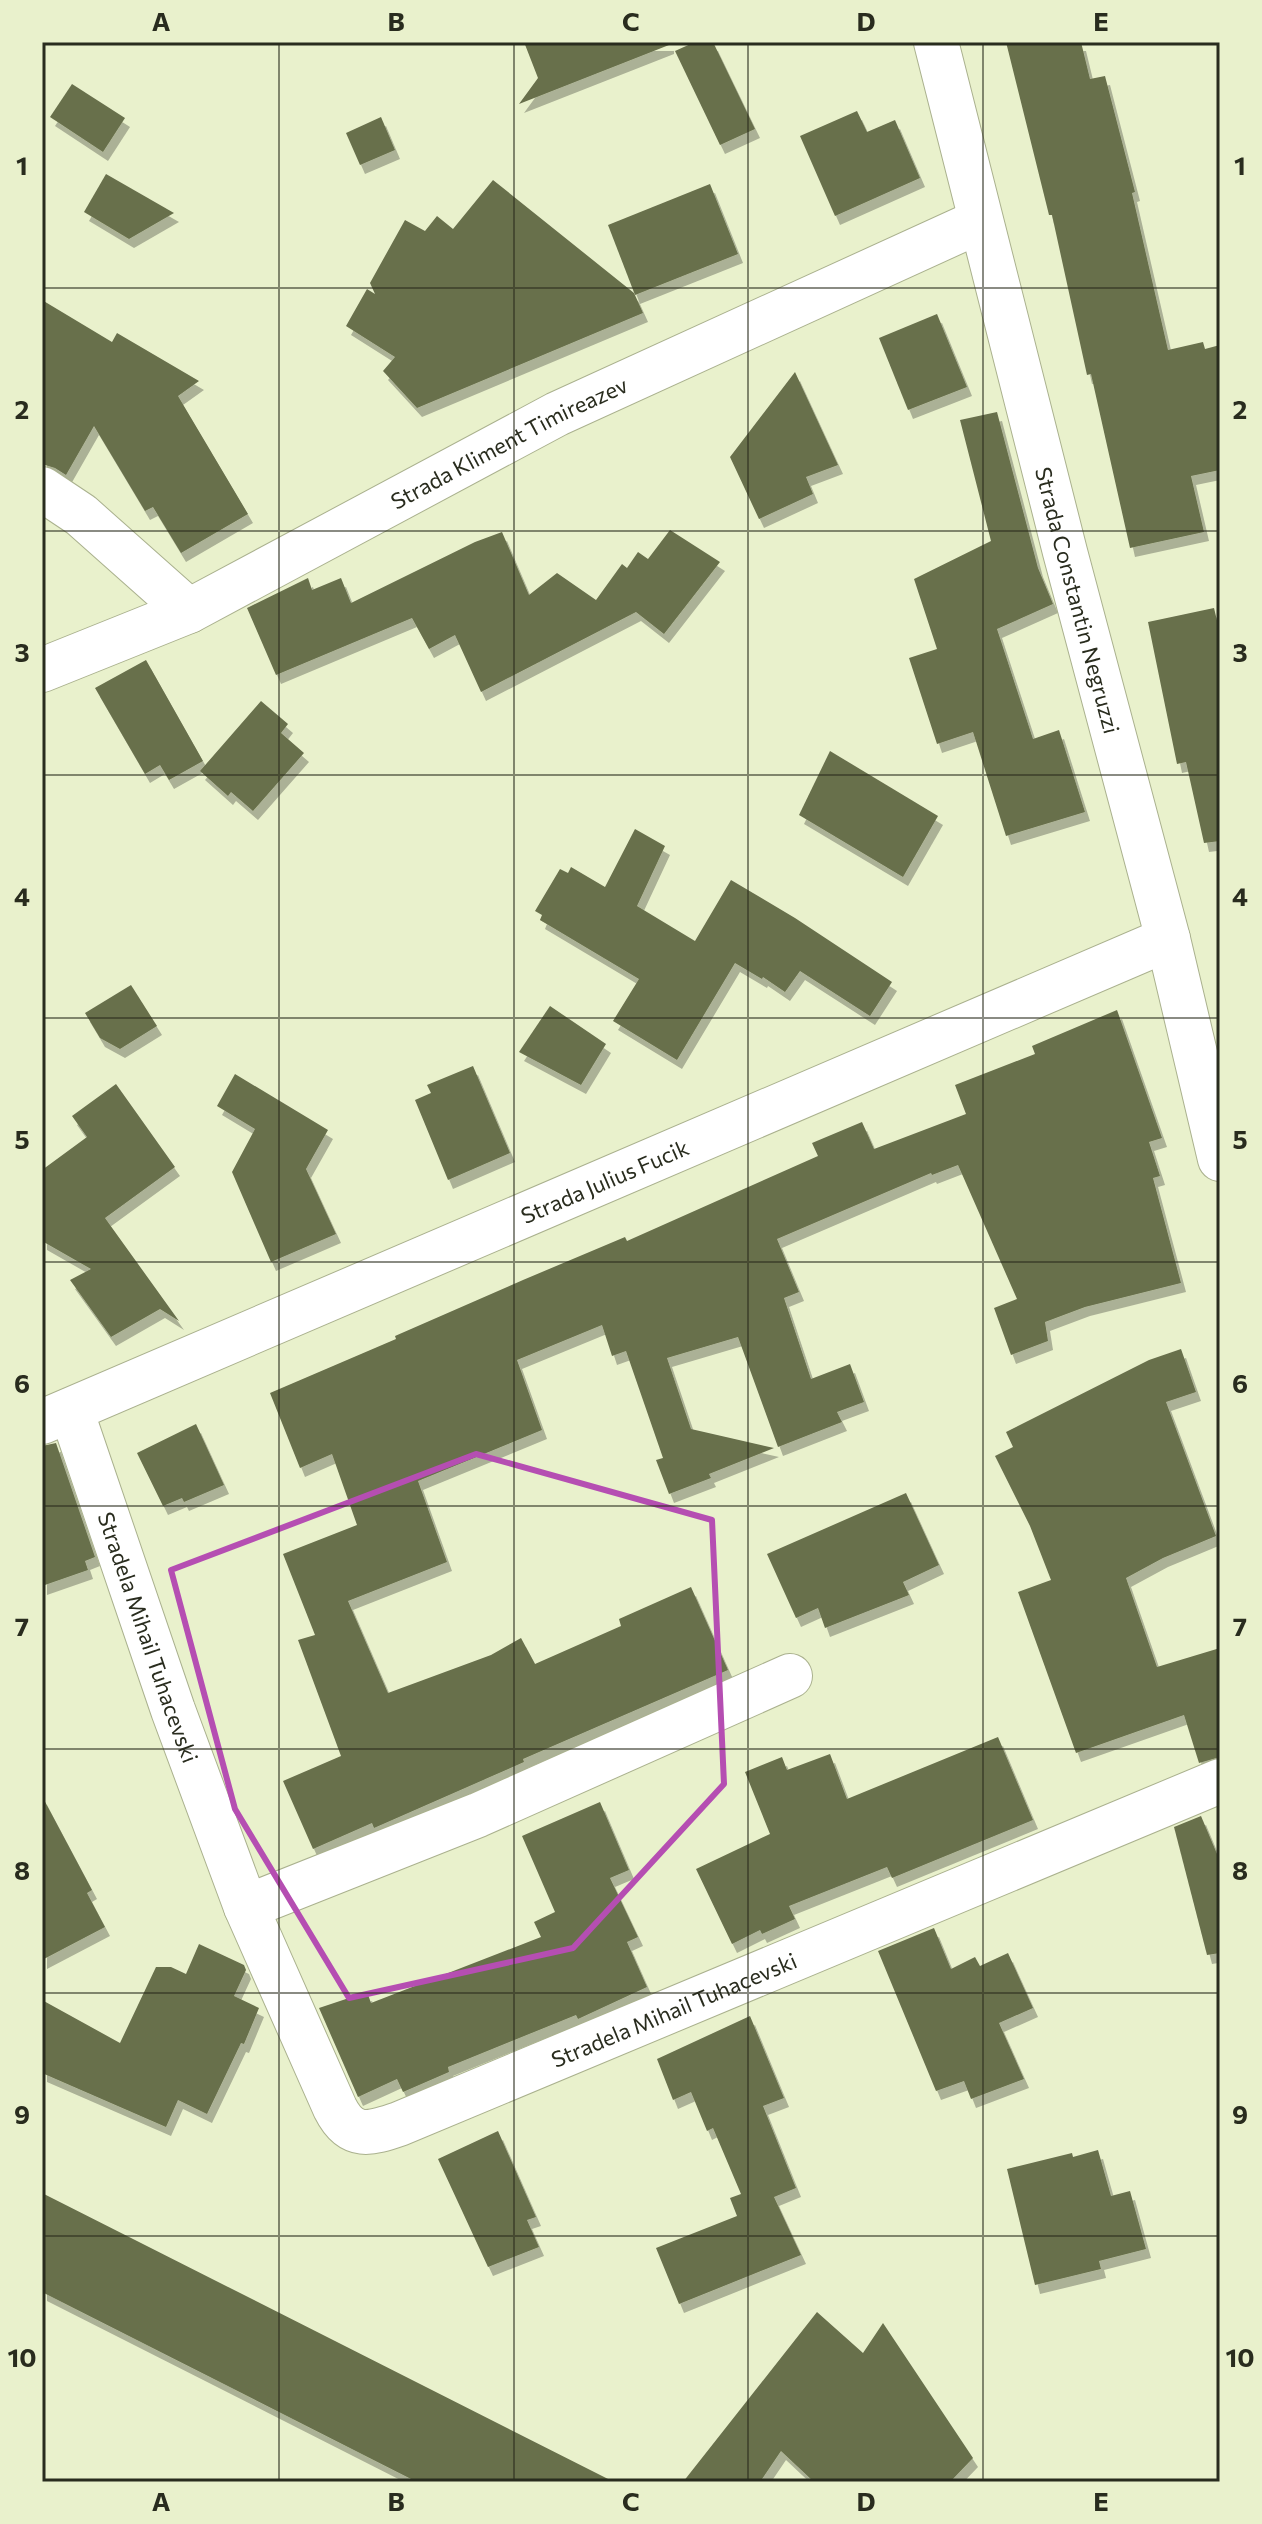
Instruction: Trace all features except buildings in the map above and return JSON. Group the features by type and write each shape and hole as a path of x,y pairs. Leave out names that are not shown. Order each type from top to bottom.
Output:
{"street":[{"name":"Strada Constantin Negruzzi","path":"936,42 1065,552 1168,939 1220,1159"},
{"name":"Strada Kliment Timireazev","path":"42,670 189,611 557,414 980,221"},
{"path":"42,489 81,515 189,611"},
{"name":"Strada Julius Fucik","path":"57,1416 1168,939"},
{"name":"Stradela Mihail Tuhacevski","path":"57,1416 173,1710 246,1907 340,2118 356,2131 370,2133 399,2124 1220,1781"},
{"path":"246,1907 478,1815 790,1676"}],"highlighted area":[{"path":"476,1454 712,1520 724,1784 573,1948 349,1998 235,1809 171,1570"}]}
